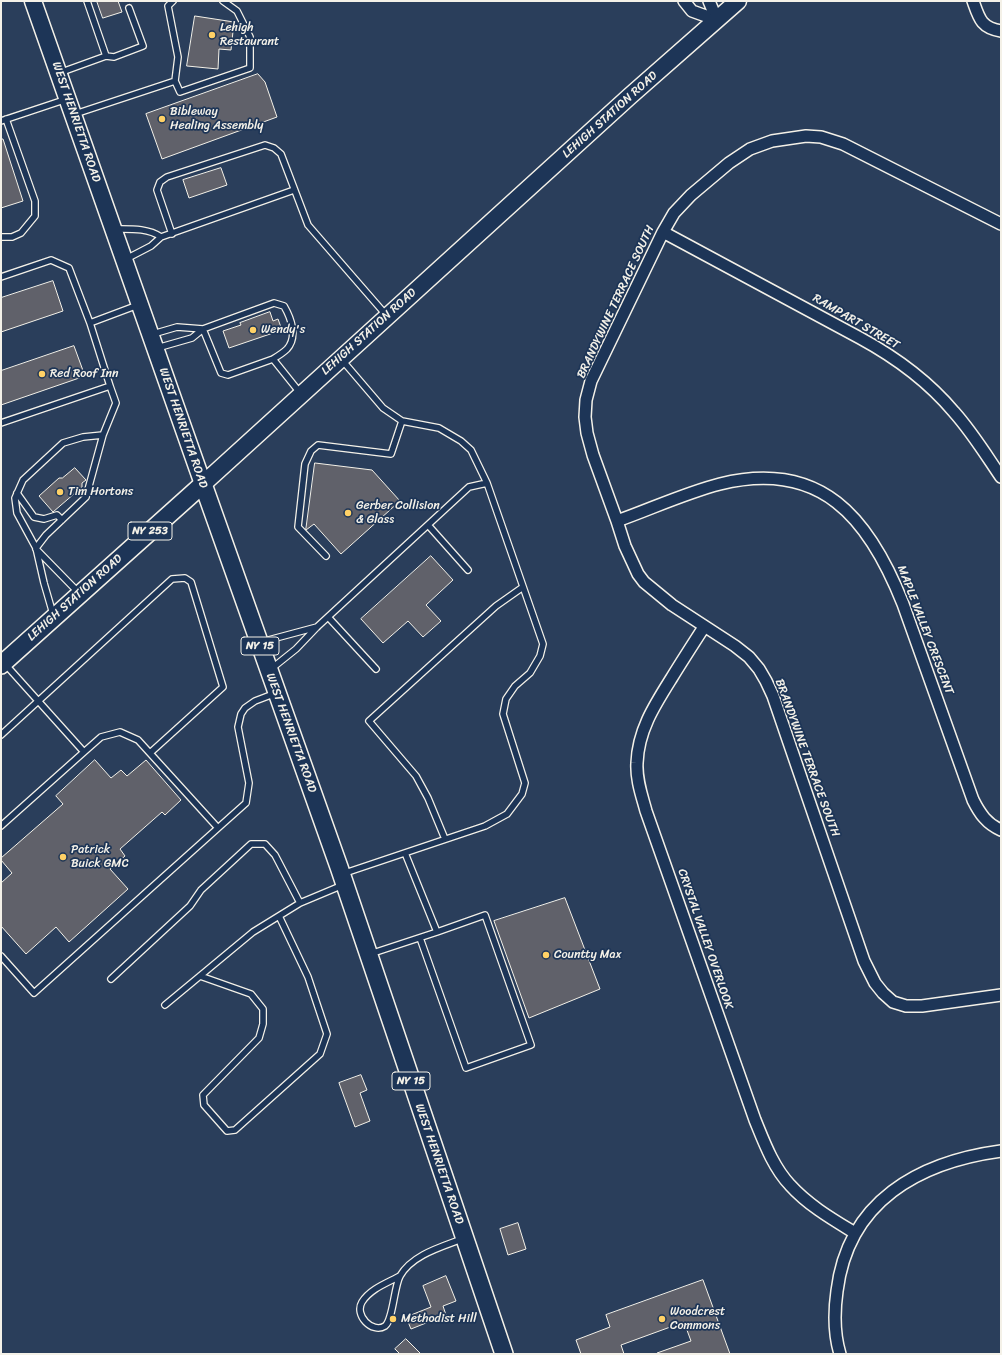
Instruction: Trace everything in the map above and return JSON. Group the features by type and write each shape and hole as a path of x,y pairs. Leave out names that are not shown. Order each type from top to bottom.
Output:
{"main road":[{"name":"LEHIGH STATION ROAD","path":"2,663 202,484"},
{"name":"WEST HENRIETTA ROAD","path":"202,484 343,879 504,1354"}],"street":[{"name":"WEST HENRIETTA ROAD","path":"33,1 202,484"},
{"path":"684,1 692,11 717,20"},
{"path":"709,1 717,20"},
{"name":"LEHIGH STATION ROAD","path":"202,484 630,96 738,1"},
{"path":"972,1 980,20 990,29 1001,31"},
{"name":"BRANDYWINE TERRACE SOUTH","path":"1001,224 843,144 822,137 806,136 772,141 750,149 729,163 691,194 674,212 591,380 586,400 585,417 586,433 593,455 617,521 624,546 638,574 644,582 672,605 735,646 749,657 759,669 766,681 773,696 864,961 875,983 893,1002 906,1006 922,1006 1001,995"},
{"name":"RAMPART STREET","path":"663,232 860,338 899,362 933,390 954,411 972,434 1001,477"},
{"name":"MAPLE VALLEY CRESCENT","path":"617,521 720,484 763,478 785,480 806,485 827,495 844,508 862,527 877,549 892,576 973,800 984,818 991,825 1001,830"},
{"name":"CRYSTAL VALLEY OVERLOOK","path":"704,627 652,708 644,727 638,746 638,784 646,811 755,1120 766,1146 777,1167 790,1185 807,1202 855,1233"},
{"path":"840,1354 836,1335 835,1318 838,1286 844,1258 855,1233 874,1207 906,1182 948,1163 1001,1151"}],"lane":[{"path":"86,1 106,56"},
{"path":"173,1 168,6 178,57 175,81 180,92 250,68 250,37 237,11 223,1"},
{"path":"58,73 106,56 114,57 143,46 129,8"},
{"path":"73,114 175,81"},
{"path":"1,237 12,237 21,232 35,216 35,201 4,120 68,99"},
{"path":"172,234 157,190 160,182 167,177 265,145 274,148 281,154 308,225 387,316"},
{"path":"124,260 151,246 161,237 294,190"},
{"path":"114,229 143,230 154,232 161,237"},
{"path":"1,278 51,260 69,268 90,323 116,403 103,435 86,497 46,534 36,548 54,617"},
{"path":"153,342 192,338 203,329 274,303 284,306 287,311 292,328 292,337 289,347 274,359 228,375 221,373 203,329"},
{"path":"90,323 140,305"},
{"path":"153,342 176,327 203,329"},
{"path":"165,1005 253,932 279,916 343,879 405,853 485,826 507,814 522,794 525,782 503,714 506,699 515,686 530,673 540,656 543,644 487,483 471,450 461,441 439,428 402,421 383,408 340,358"},
{"path":"274,359 301,394"},
{"path":"1,423 110,386"},
{"path":"326,556 298,527 305,464 311,451 318,445 391,454 402,421"},
{"path":"80,594 36,548 17,513 15,498 23,480 63,443 103,435"},
{"path":"269,670 296,649 317,627 469,487 487,483"},
{"path":"17,493 34,517 44,519 57,515 62,520"},
{"path":"428,525 468,570"},
{"path":"1,735 172,579 185,578 191,582 224,687 150,753"},
{"path":"445,839 428,798 416,776 370,721 496,606 523,587"},
{"path":"328,617 376,669"},
{"path":"259,642 317,627"},
{"path":"2,663 84,752"},
{"path":"1,956 34,993 246,803 249,783 238,726 241,714 245,708 255,701 277,692"},
{"path":"1,826 101,737 120,732 138,740 218,828"},
{"path":"111,979 190,906 201,890 251,844 265,844 275,855 300,904"},
{"path":"405,853 437,932"},
{"path":"368,954 420,938 485,915 530,1046 466,1068 420,938"},
{"path":"200,976 251,994 263,1009 263,1024 259,1038 203,1094 204,1105 227,1131 236,1130 320,1054 327,1034 308,977 279,916"},
{"path":"400,1276 373,1291 361,1303 360,1311 362,1318 371,1326 382,1327 389,1320 395,1288 400,1276 408,1266 433,1251 464,1238"}],"building":[{"path":"97,1 118,1 122,12 103,18"},
{"name":"Lehigh Restaurant","path":"195,16 234,22 231,50 219,49 218,69 187,66"},
{"path":"258,74 265,82 277,117 162,159 146,114"},
{"path":"1,139 3,139 23,201 1,208"},
{"path":"221,168 227,185 189,198 183,180"},
{"path":"53,281 63,311 1,332 1,298"},
{"name":"Wendy's","path":"270,312 273,321 278,319 282,330 229,348 223,331"},
{"name":"Red Roof Inn","path":"74,346 85,376 1,405 1,371"},
{"name":"Gerber Collision & Glass","path":"315,463 372,470 400,501 341,554 314,524 306,530"},
{"name":"Tim Hortons","path":"75,468 86,480 82,483 82,487 53,512 39,496 59,478 62,478"},
{"path":"431,556 453,580 426,605 441,621 423,637 408,621 383,643 361,619"},
{"name":"Patrick Buick GMC","path":"95,760 111,778 121,770 127,776 146,760 181,800 165,815 162,812 120,849 125,856 110,869 128,889 69,942 56,927 26,954 1,926 1,883 12,873 1,858 63,804 56,796"},
{"name":"Countty Max","path":"565,898 600,989 529,1018 494,921"},
{"path":"361,1075 367,1090 360,1093 370,1121 355,1127 339,1083"},
{"path":"518,1223 526,1249 508,1255 500,1229"},
{"path":"446,1276 456,1301 443,1306 446,1315 411,1329 406,1317 431,1307 423,1286"},
{"name":"Woodcrest Commons","path":"703,1280 730,1354 657,1354 691,1341 684,1322 621,1345 624,1354 581,1354 576,1340 610,1327 606,1315"},
{"path":"406,1339 421,1354 400,1354 395,1349"}],"place":[{"name":"Lehigh Restaurant","path":"212,35"},
{"name":"Bibleway Healing Assembly","path":"162,119"},
{"name":"Wendy's","path":"253,330"},
{"name":"Red Roof Inn","path":"42,374"},
{"name":"Tim Hortons","path":"60,492"},
{"name":"Gerber Collision & Glass","path":"348,513"},
{"name":"Patrick Buick GMC","path":"63,857"},
{"name":"Countty Max","path":"546,955"},
{"name":"Methodist Hill","path":"393,1319"},
{"name":"Woodcrest Commons","path":"662,1319"}]}
